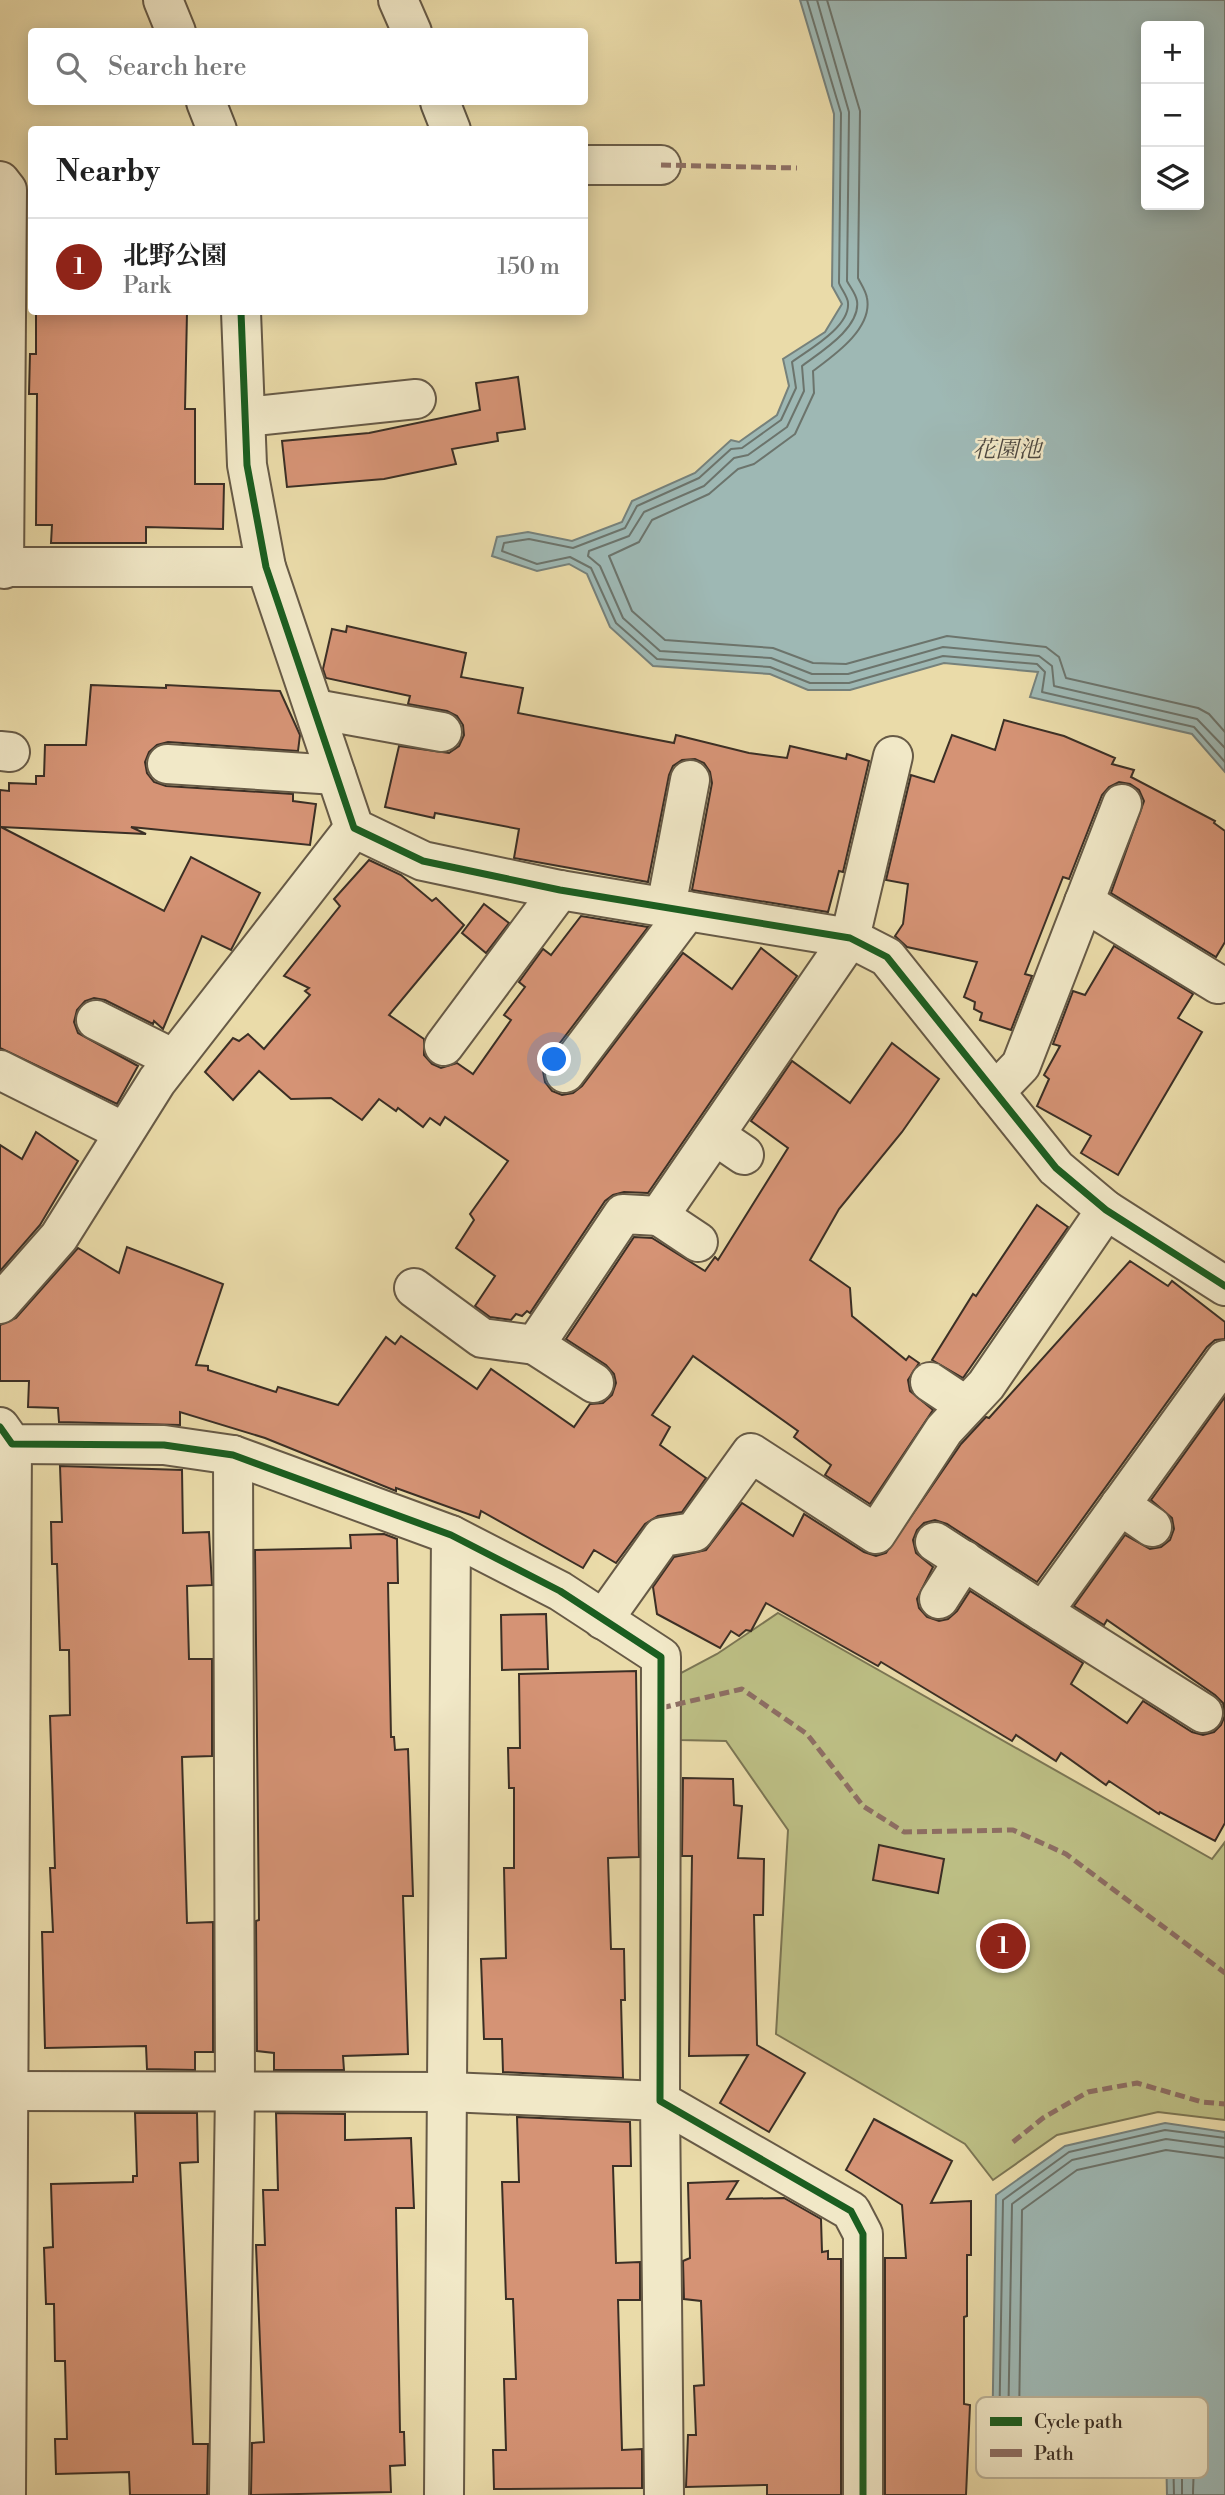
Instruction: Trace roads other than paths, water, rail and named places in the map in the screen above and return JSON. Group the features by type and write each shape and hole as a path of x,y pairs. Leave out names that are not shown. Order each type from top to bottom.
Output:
{"street":[{"path":"163,0 174,28"},
{"path":"398,0 410,28"},
{"path":"207,105 216,126"},
{"path":"441,105 449,126"},
{"path":"588,165 661,165"},
{"path":"0,181 7,190 2,568 266,567"},
{"path":"241,315 247,465 266,567 354,828 423,861 561,890 850,938 887,957 1056,1168 1106,1210 1225,1286"},
{"path":"246,417 416,399"},
{"path":"315,709 442,732"},
{"path":"659,1216 730,1145 850,938 893,756"},
{"path":"167,764 336,775"},
{"path":"565,1073 676,909 690,780"},
{"path":"995,1092 1021,1065 1122,804"},
{"path":"0,1304 59,1237 124,1132 174,1059 354,828"},
{"path":"444,1046 561,890"},
{"path":"1084,902 1217,984"},
{"path":"96,1020 174,1059"},
{"path":"0,1070 124,1132"},
{"path":"603,1620 662,1537 694,1532 751,1453 877,1534 944,1430 986,1385 1106,1210"},
{"path":"535,1345 623,1214 659,1216 698,1242"},
{"path":"414,1289 482,1338 535,1345 594,1383"},
{"path":"1043,1612 1225,1360"},
{"path":"930,1382 966,1406"},
{"path":"6,2495 6,1435 163,1445 233,1455 451,1535 560,1591 661,1657 660,2101 664,2495"},
{"path":"229,2495 235,2092 233,1455"},
{"path":"1120,1505 1152,1527"},
{"path":"444,2495 451,1535"},
{"path":"939,1599 949,1551 1203,1713"},
{"path":"4,2091 448,2092 660,2101 851,2211 863,2234 863,2495"}],"water":[{"name":"花園池","path":"800,0 1225,0 1225,772 1192,734 1030,697 1038,672 944,663 850,690 808,690 770,674 653,666 610,627 587,574 569,564 537,571 492,556 497,537 528,532 572,541 622,522 632,501 695,473 731,440 739,442 777,415 789,386 783,359 825,332 842,304 832,286 834,114"},
{"path":"1165,2123 1225,2132 1225,2495 1167,2495 1167,2478 1208,2478 1208,2397 993,2397 996,2195 1065,2146"}],"place":[{"name":"北野公園","path":"1003,1946"}]}
